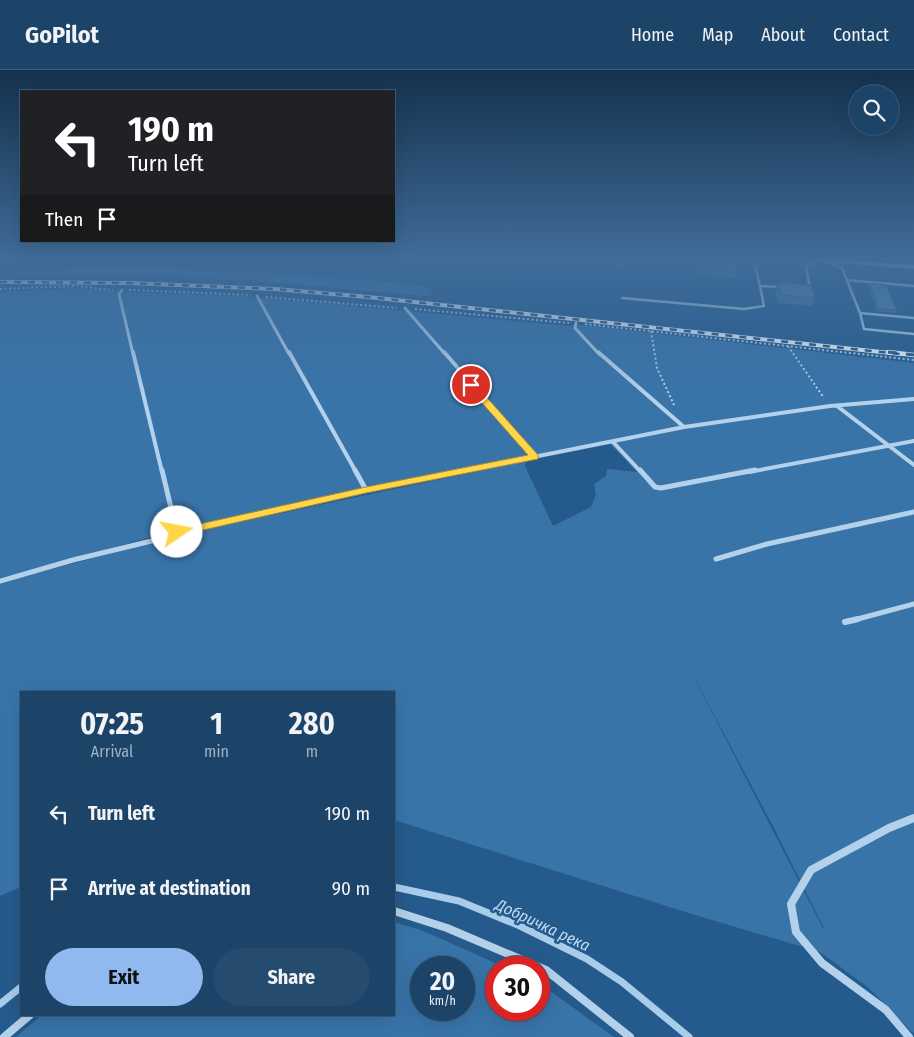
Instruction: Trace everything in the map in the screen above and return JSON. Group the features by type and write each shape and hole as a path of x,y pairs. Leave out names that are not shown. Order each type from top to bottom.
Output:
{"street":[{"path":"121,304 177,532"},
{"path":"261,304 366,490"},
{"path":"405,308 535,457"},
{"path":"576,323 575,328 579,334 614,368 684,427"},
{"path":"0,580 73,560 168,538 177,532 366,490 684,427 830,406 914,399"},
{"path":"837,406 914,465"},
{"path":"613,442 655,487 661,488 914,440"},
{"path":"716,559 767,544 914,512"},
{"path":"845,622 914,604"},
{"path":"909,1037 886,1010 822,963 796,932 791,904 811,870 890,828 914,818"},
{"path":"395,911 447,928 546,970 630,1037"},
{"path":"4,1037 29,1016"}],"lane":[{"path":"697,304 744,308 754,308 764,306 764,304"},
{"path":"856,304 864,329 914,334"},
{"path":"860,313 914,318"}],"path":[{"path":"357,304 427,308 914,360"},
{"path":"651,331 657,368 684,427"},
{"path":"788,346 830,406"}],"shaded area":[{"path":"0,304 331,304 569,326 583,325 914,363 914,1034 869,988 820,952 692,914 395,820 395,691 20,691 20,887 0,896 0,583 183,534 526,461 525,457 181,529 0,578","holes":["610,444 637,472 607,469 606,476 594,484 596,494 591,507 553,526 525,466 526,461","683,656 776,832 825,930"]},
{"path":"395,922 421,930 485,959 485,1021 550,1021 550,991 614,1037 16,1037 41,1016 395,1016"}],"building":[{"path":"877,304 894,304 897,310 879,309"}],"waterway":[{"name":"Добричка река","path":"395,887 459,901 520,926 587,959 622,982 689,1037"},
{"name":"Добричка река","path":"0,1004 20,988"}],"railway":[{"path":"435,304 900,354"},
{"path":"888,352 914,355"}],"route":[{"path":"177,532 275,512 366,490 535,457 471,385"}]}
